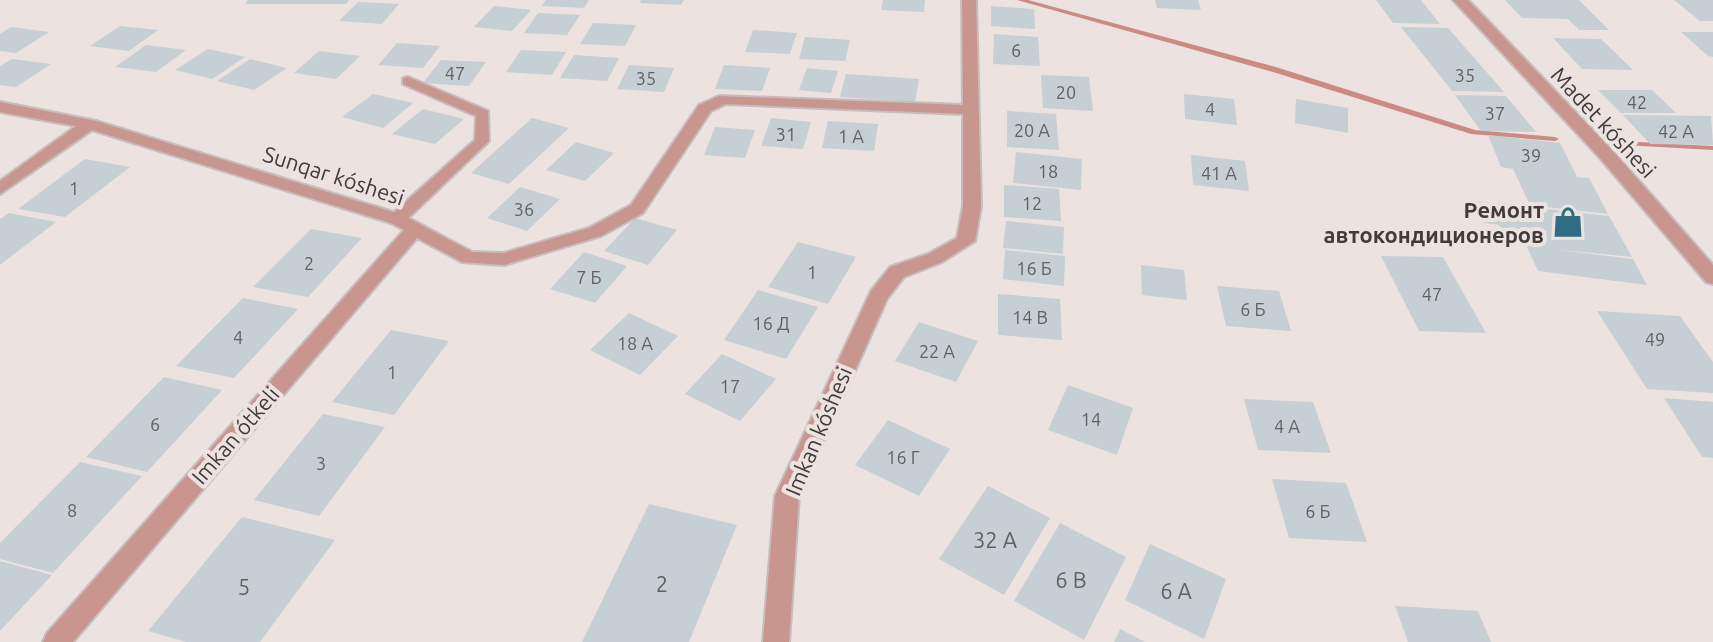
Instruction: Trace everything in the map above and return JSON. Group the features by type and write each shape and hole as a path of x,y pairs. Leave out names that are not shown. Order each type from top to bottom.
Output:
{"street":[{"path":"969,0 971,110"},
{"name":"Madet kóshesi","path":"1460,0 1605,153 1713,277"},
{"name":"Sunqar kóshesi","path":"0,107 90,124 406,224 469,258 504,259 595,232 637,209 705,108 724,99 971,110"},
{"name":"Imkan kóshesi","path":"776,642 787,496 878,296 897,272 935,258 966,241 972,206 971,110"},
{"path":"0,189 90,124"},
{"name":"Imkan ótkeli","path":"56,642 406,224"}],"lane":[{"path":"406,224 482,141 483,114 408,81"}],"building":[{"path":"248,0 349,0 346,4 245,4"},
{"path":"546,0 589,0 584,8 542,6"},
{"path":"641,0 684,0 681,5 640,3"},
{"path":"883,0 925,0 924,12 881,10"},
{"path":"1155,0 1198,0 1201,10 1157,8"},
{"path":"1376,0 1421,0 1440,24 1393,23"},
{"path":"1505,0 1579,0 1609,30 1579,30 1568,19 1522,18"},
{"path":"1674,0 1713,0 1713,21 1700,21"},
{"path":"358,2 399,4 382,24 339,21"},
{"path":"494,6 531,10 512,31 474,27"},
{"path":"991,6 1034,9 1035,29 991,26"},
{"path":"538,13 580,15 567,35 524,33"},
{"path":"593,23 636,25 625,46 580,44"},
{"path":"120,26 158,30 129,51 90,46"},
{"path":"11,27 49,32 16,53 0,51 0,34"},
{"path":"1401,27 1448,28 1504,92 1452,91"},
{"path":"753,30 797,33 790,54 745,52"},
{"path":"1681,32 1713,32 1713,57 1708,56"},
{"path":"994,34 1038,37 1040,66 993,64"},
{"path":"805,37 850,40 845,61 799,59"},
{"path":"1553,38 1601,39 1633,70 1582,69"},
{"path":"397,43 440,46 423,68 378,65"},
{"path":"146,45 186,50 156,72 115,67"},
{"path":"208,49 245,57 212,79 175,70"},
{"path":"521,50 566,52 552,75 506,72"},
{"path":"319,51 360,56 336,79 294,73"},
{"path":"574,55 619,58 607,81 560,78"},
{"path":"12,59 51,64 16,87 0,85 0,66"},
{"path":"250,59 287,68 254,90 217,81"},
{"path":"441,60 486,62 469,86 423,83"},
{"path":"629,65 674,68 664,92 617,89"},
{"path":"724,65 770,68 762,91 715,89"},
{"path":"807,68 838,71 831,93 799,90"},
{"path":"846,74 919,79 915,102 840,97"},
{"path":"1041,75 1089,77 1093,111 1043,108"},
{"path":"1598,90 1652,90 1676,113 1621,113"},
{"path":"373,94 413,103 383,128 342,117"},
{"path":"1184,94 1234,99 1237,125 1185,119"},
{"path":"1455,95 1506,96 1536,132 1481,131"},
{"path":"1296,99 1348,108 1348,133 1295,123"},
{"path":"423,109 464,119 435,144 392,134"},
{"path":"1007,111 1056,114 1059,150 1007,147"},
{"path":"1623,115 1711,116 1713,145 1650,144"},
{"path":"532,118 569,128 509,184 471,173"},
{"path":"771,118 811,122 803,149 761,146"},
{"path":"828,121 878,124 874,151 822,148"},
{"path":"715,127 755,130 745,158 704,155"},
{"path":"1488,135 1560,143 1577,177 1589,178 1608,214 1530,205 1513,169 1501,167"},
{"path":"576,142 614,153 585,181 546,170"},
{"path":"1016,152 1082,159 1081,190 1013,183"},
{"path":"1191,155 1245,161 1249,191 1193,185"},
{"path":"85,159 130,167 65,217 18,209"},
{"path":"1004,185 1059,189 1061,221 1004,217"},
{"path":"520,187 560,199 527,231 487,218"},
{"path":"1475,201 1609,216 1632,257 1551,249 1633,259 1647,285 1538,271 1526,245 1507,243 1499,225 1484,223"},
{"path":"9,213 56,222 0,265 0,219"},
{"path":"635,218 677,230 648,265 604,251"},
{"path":"1006,221 1064,227 1063,254 1003,248"},
{"path":"311,229 362,238 308,297 253,287"},
{"path":"798,242 856,257 828,304 768,287"},
{"path":"1005,250 1065,256 1064,286 1003,279"},
{"path":"584,252 627,266 595,303 550,289"},
{"path":"1381,256 1443,257 1486,333 1419,331"},
{"path":"1141,265 1184,270 1187,300 1142,295"},
{"path":"1217,286 1279,291 1291,331 1226,326"},
{"path":"758,290 818,307 786,359 724,340"},
{"path":"998,294 1060,299 1062,340 998,335"},
{"path":"243,298 298,309 234,378 176,366"},
{"path":"1597,311 1680,316 1713,362 1713,393 1647,389"},
{"path":"629,313 678,336 640,375 590,350"},
{"path":"919,322 978,341 956,382 895,361"},
{"path":"391,330 449,341 394,415 332,402"},
{"path":"722,354 776,379 740,421 685,394"},
{"path":"164,377 222,390 147,472 86,457"},
{"path":"1068,385 1133,408 1117,455 1048,430"},
{"path":"1664,398 1713,402 1713,458 1702,457"},
{"path":"1244,399 1313,402 1331,453 1258,450"},
{"path":"323,414 385,427 319,516 254,500"},
{"path":"888,420 950,449 919,496 855,465"},
{"path":"80,462 142,476 53,573 0,559 0,543"},
{"path":"1272,479 1346,483 1367,542 1289,538"},
{"path":"988,486 1050,518 1004,595 939,559"},
{"path":"649,504 737,525 689,642 582,642"},
{"path":"242,517 335,540 260,642 186,642 148,631"},
{"path":"1060,523 1126,557 1084,640 1014,601"},
{"path":"1150,544 1226,579 1204,639 1125,600"},
{"path":"0,561 52,575 0,631"},
{"path":"1395,606 1478,611 1491,642 1408,642"},
{"path":"1120,629 1145,642 1114,642"}],"waterway":[{"path":"1020,0 1276,70 1474,132 1555,139"},
{"path":"1623,143 1713,148"}],"place":[{"name":"Ремонт автокондиционеров","path":"1568,222"}]}
